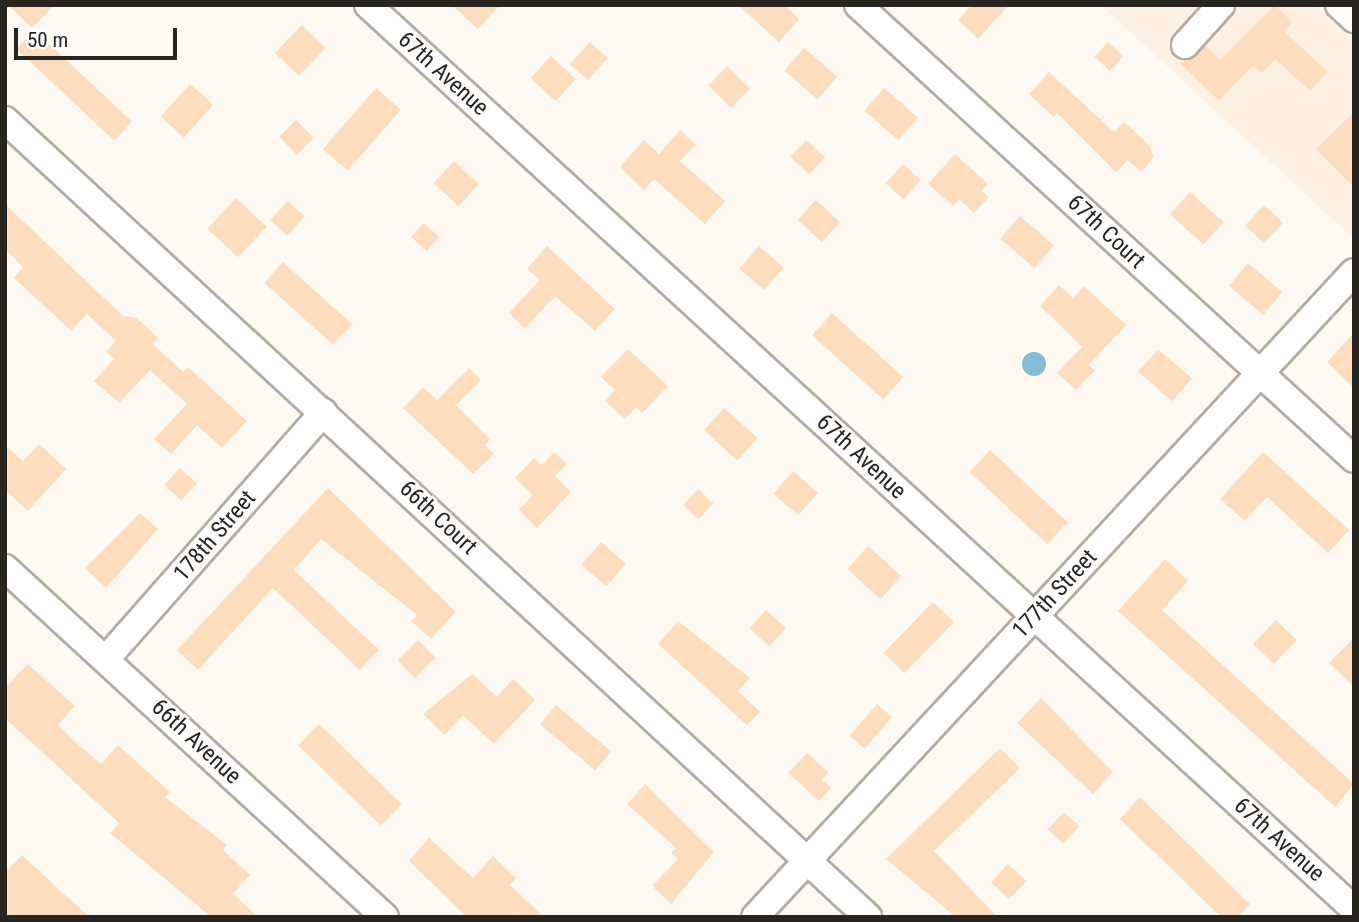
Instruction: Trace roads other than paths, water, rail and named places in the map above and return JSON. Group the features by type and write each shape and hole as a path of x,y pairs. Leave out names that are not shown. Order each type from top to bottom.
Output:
{"street":[{"name":"67th Avenue","path":"368,5 1354,909"},
{"name":"67th Court","path":"858,5 1354,459"},
{"path":"1185,45 1221,5"},
{"path":"1339,5 1354,19"},
{"name":"66th Court","path":"5,120 868,917"},
{"name":"177th Street","path":"755,917 1354,272"},
{"name":"178th Street","path":"106,659 324,412"},
{"name":"66th Avenue","path":"5,568 385,917"}],"water":[{"path":"1034,352 1043,355 1046,364 1043,373 1034,376 1025,373 1022,364 1025,355"}]}
